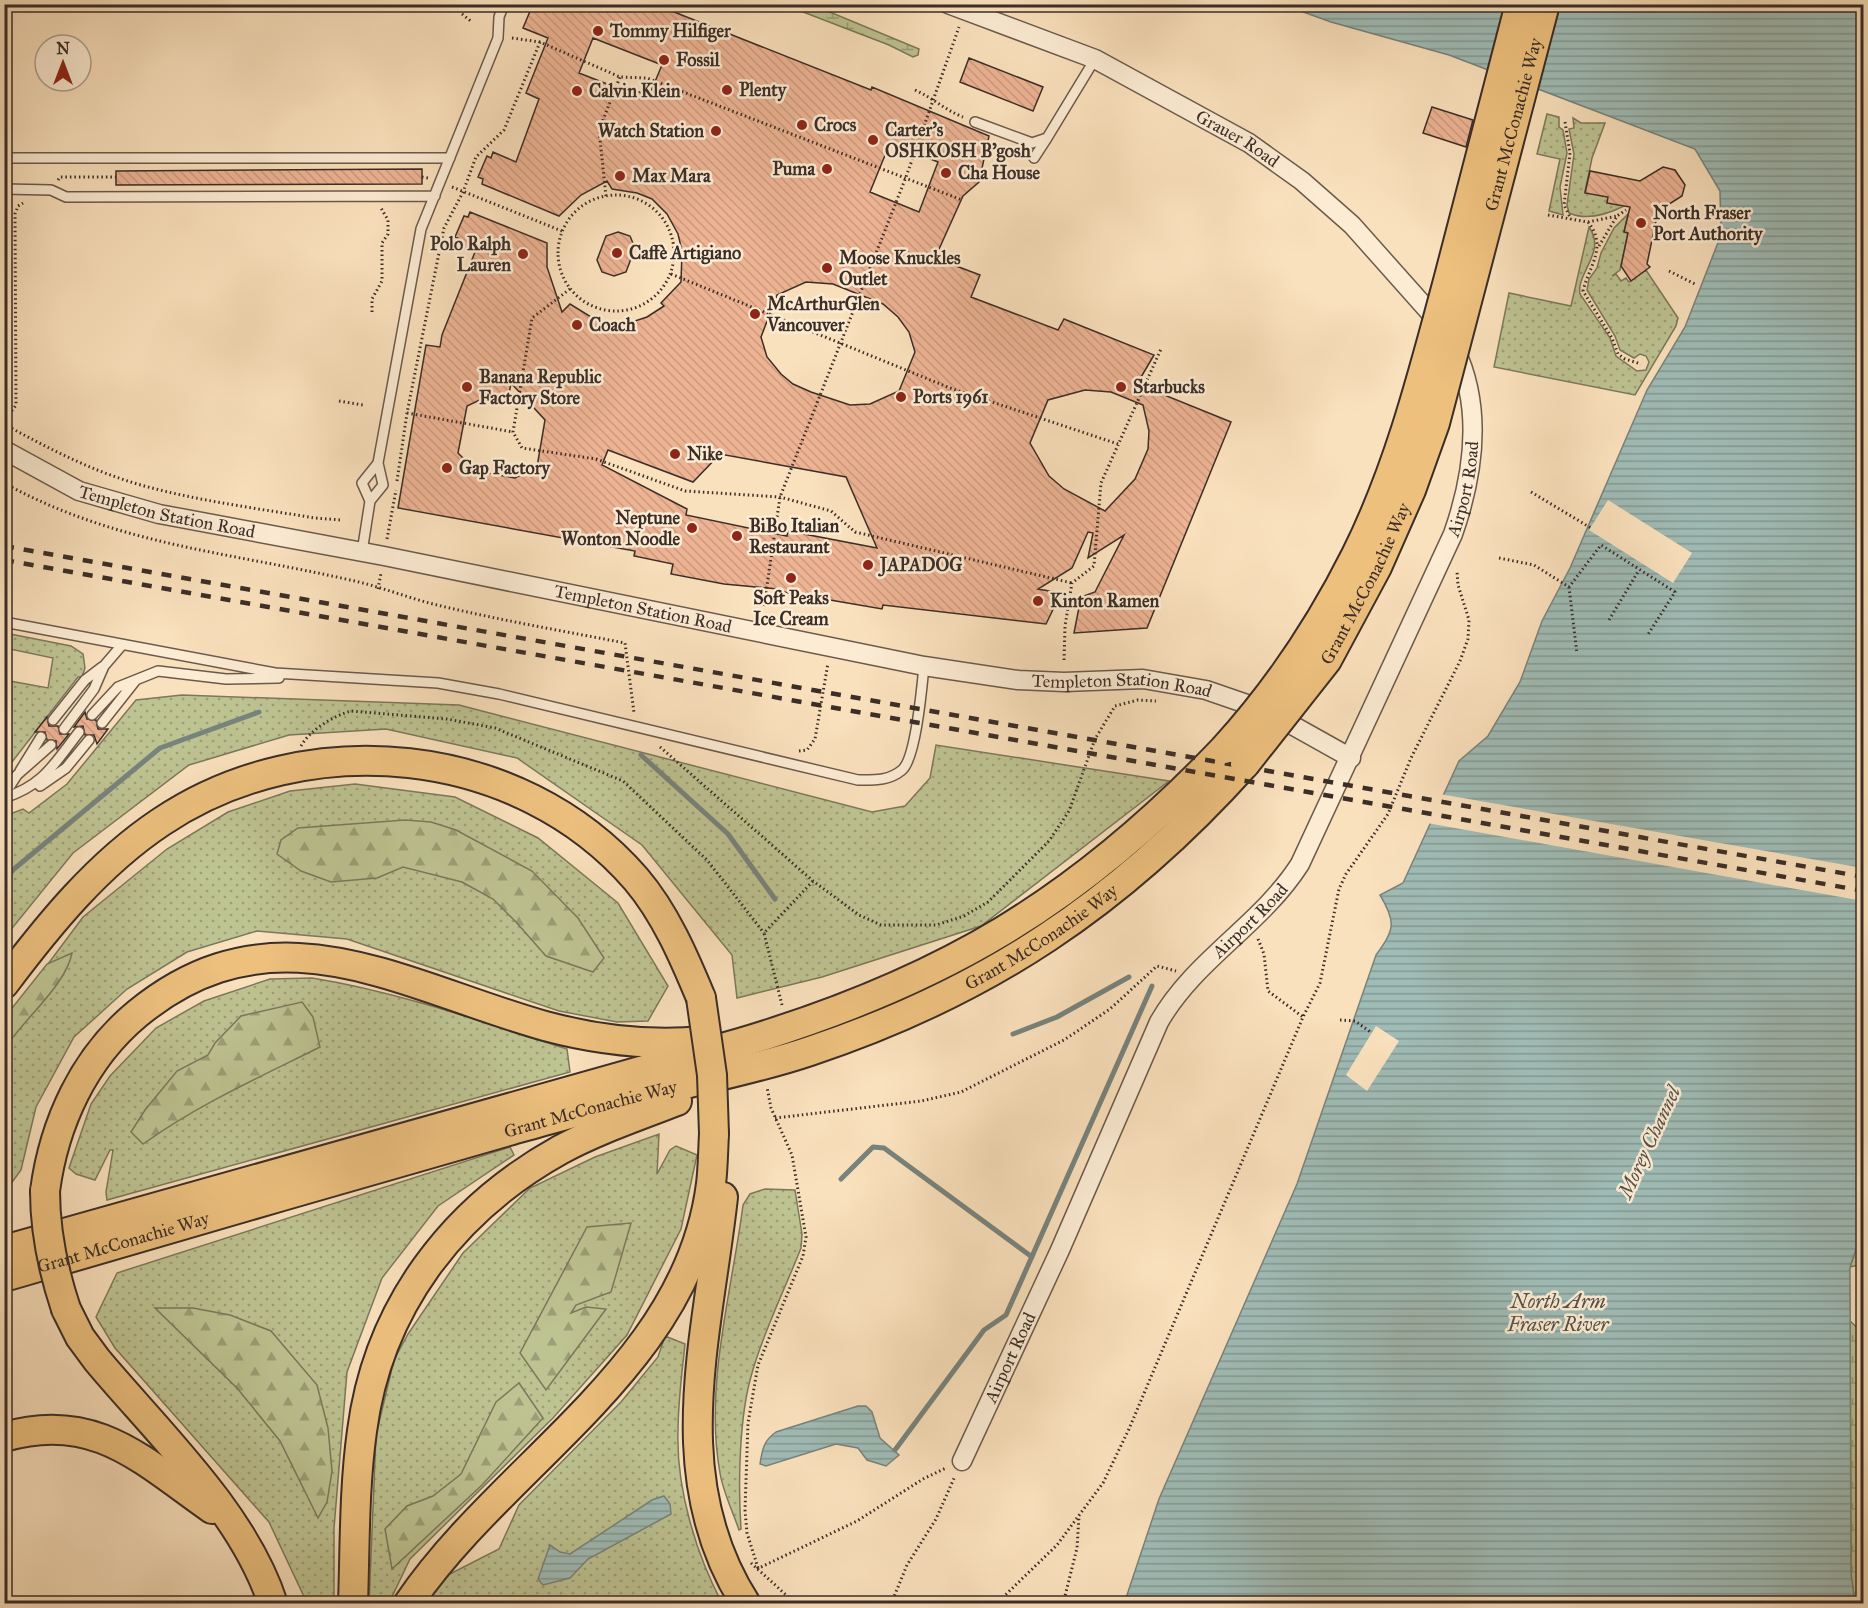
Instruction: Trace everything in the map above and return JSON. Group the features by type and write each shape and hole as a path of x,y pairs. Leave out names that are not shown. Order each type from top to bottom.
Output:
{"main road":[{"name":"Grant McConachie Way","path":"4,1276 584,1110 771,1064 844,1040 910,1013 973,982 1037,945 1126,882 1178,835 1234,757 1263,703 1303,648 1356,555 1389,478 1429,352 1520,4"},
{"name":"Grant McConachie Way","path":"4,1250 782,1031 896,988 960,957 1021,922 1075,885 1234,757 1327,660 1377,567 1412,490 1435,423 1545,4"},
{"path":"4,984 62,911 100,871 162,821 205,797 277,771 327,762 378,759 424,764 473,776 539,804 581,830 637,880 677,943 713,1023 726,1074 721,1132 721,1218 700,1378 697,1442 701,1487 712,1532 746,1604"},
{"path":"273,1604 253,1560 230,1522 193,1471 97,1360 66,1309 56,1280 46,1231 45,1191 56,1138 73,1096 89,1067 109,1040 142,1010 167,992 202,975 250,960 298,957 364,967 545,1026 619,1041 660,1044 700,1042 782,1031"},
{"path":"353,1604 358,1467 371,1385 393,1320 431,1258 462,1223 497,1191 562,1149 771,1064"},
{"path":"408,1604 454,1544 605,1389 660,1317 687,1267 697,1239 711,1185 721,1132"},
{"path":"4,1437 46,1429 73,1430 100,1436 147,1461 230,1522"}],"street":[{"name":"Grauer Road","path":"956,7 1095,59 1249,143 1302,181 1352,225 1447,332 1460,359"},
{"name":"Airport Road","path":"962,1461 1060,1250 1160,1022 1193,975 1253,923 1287,885 1300,864 1453,534 1465,500 1472,460 1473,418 1460,359"},
{"name":"Templeton Station Road","path":"4,450 79,491 159,514 362,552 924,666 1018,681 1143,679 1206,690 1267,711 1351,758"}],"lane":[{"path":"362,552 370,501 382,486 378,463 421,229 498,38 499,17 504,4"},
{"path":"1034,158 1095,59"},
{"path":"975,122 1032,143 1047,138"},
{"path":"4,158 450,158"},
{"path":"4,189 51,190 66,197 435,196"},
{"path":"370,501 362,483 378,463"},
{"path":"4,622 235,667 329,678"},
{"path":"53,720 85,681 104,666 122,645"},
{"path":"64,729 94,689 104,666"},
{"path":"92,715 118,687 144,675 166,670 226,679 329,678 438,683 499,694 858,780 887,779 904,769 911,751 924,666"},
{"path":"102,723 133,682 144,675"},
{"path":"26,791 43,778 79,732"},
{"path":"4,797 41,737"},
{"path":"4,797 41,786 58,774 89,740"},
{"path":"17,775 51,746"}],"path":[{"path":"764,606 780,497 842,342 858,292 906,177 934,98 956,7"},
{"path":"462,14 472,22"},
{"path":"512,38 540,42 620,77 647,78 962,200"},
{"path":"387,539 406,413 444,228 463,192 476,157 504,130 540,42"},
{"path":"606,196 599,130 620,77"},
{"path":"915,90 934,98 948,111 975,122"},
{"path":"1565,122 1570,153 1564,205 1571,219"},
{"path":"116,177 60,177 44,203 26,202 18,206 15,214 16,405 4,423 49,449 89,467 151,488 315,518 340,520"},
{"path":"422,177 428,178"},
{"path":"450,186 562,231"},
{"path":"623,195 640,200 655,209 666,223 673,239 675,257 671,274 662,289 650,301 633,309 616,312 598,309 582,301 570,289 560,271 558,251 562,231 588,202 606,196 623,195"},
{"path":"372,312 372,299 382,281 382,243 388,234 388,220 380,206 382,196"},
{"path":"1548,215 1588,222 1617,216 1626,210"},
{"path":"1617,216 1598,247 1594,267 1586,278 1583,291 1612,338 1618,354 1641,364"},
{"path":"1588,222 1595,231 1598,247"},
{"path":"1669,271 1697,285"},
{"path":"671,274 950,388 1118,444"},
{"path":"570,289 532,318 513,432 522,448 596,459 685,491 780,497 831,511 855,532 1072,584"},
{"path":"1064,660 1065,626 1072,584 1094,566 1101,483 1161,349"},
{"path":"339,401 363,405"},
{"path":"406,413 513,432"},
{"path":"4,483 36,500 99,526 160,543 352,580 439,605 625,643 634,713"},
{"path":"1531,492 1591,528"},
{"path":"380,527 389,529"},
{"path":"996,1604 1057,1545 1103,1483 1129,1429 1303,1017 1320,983 1339,889 1346,874 1388,814 1411,758 1460,661 1468,639 1469,620 1458,585 1453,534"},
{"path":"1576,654 1569,587 1600,544 1675,592 1647,636"},
{"path":"1499,558 1534,565 1569,587"},
{"path":"1609,620 1639,569"},
{"path":"378,589 381,571"},
{"path":"793,752 807,750 815,740 829,659"},
{"path":"660,748 813,880 859,915 881,926 936,926 964,916 988,902 1049,841 1069,811 1095,739 1114,706 1138,700 1163,701"},
{"path":"782,1031 782,1000 764,933 813,880"},
{"path":"1253,923 1264,954 1268,991 1303,1017"},
{"path":"775,1118 921,1101 961,1092 1064,1041 1110,1009 1157,966 1193,975"},
{"path":"1340,1020 1355,1021 1372,1033"},
{"path":"771,1064 766,1092 792,1155 806,1237 803,1256 758,1365 748,1423 745,1509 747,1533 758,1568 796,1604"},
{"path":"758,1568 857,1521 923,1479 962,1461"},
{"path":"891,1604 907,1565 936,1518 962,1461"},
{"path":"1064,1604 1077,1548 1079,1515"}],"green space":[{"path":"785,5 813,5 919,49 918,55 913,57 889,45"},
{"path":"1547,114 1559,117 1559,127 1563,130 1567,153 1560,187 1563,215 1549,211 1560,159 1537,154"},
{"path":"1573,118 1581,123 1605,123 1592,158 1585,192 1608,197 1607,203 1624,206 1597,216 1569,213 1567,205 1574,154 1569,129 1574,128"},
{"path":"1628,214 1624,232 1628,233 1620,270 1612,276 1616,274 1621,281 1626,278 1629,282 1646,270 1678,318 1676,326 1635,395 1494,367 1509,293 1571,306 1589,227 1594,236 1595,245 1582,278 1580,294 1610,338 1616,356 1637,371 1646,370 1649,362 1646,356 1640,354 1634,358 1620,350 1615,336 1587,290 1589,279 1597,268 1601,253 1614,228"},
{"path":"5,633 71,646 83,654 85,668 82,677 78,677 5,771 4,680 48,688 53,658 5,648"},
{"path":"182,695 459,705 872,812 905,806 930,778 936,745 1169,781 981,926 822,977 737,998 732,955 642,845 517,758 386,729 289,735 189,765 73,853 5,937 5,816 23,809 29,813 67,784 136,700"},
{"path":"355,784 455,797 538,838 618,903 668,986 648,1021 617,1022 559,1011 347,939 257,931 187,952 127,989 74,1037 36,1107 21,1170 5,1192 4,1023 83,917 167,849 228,812 290,791"},
{"path":"405,820 431,822 456,830 532,871 578,918 604,958 593,972 546,956 493,899 462,882 403,867 377,878 331,882 301,871 277,854 281,840 298,828"},
{"path":"72,953 62,977 5,1048 5,1017 47,964"},
{"path":"312,978 409,999 567,1049 570,1072 107,1200 106,1192 113,1150 110,1150 95,1180 76,1174 69,1168 91,1104 110,1076 156,1028 204,1001 270,979"},
{"path":"302,1002 313,1017 320,1047 208,1103 143,1144 131,1132 145,1110 177,1071 208,1055 215,1043 241,1016"},
{"path":"659,1134 657,1174 670,1150 676,1146 697,1155 681,1229 627,1335 553,1418 410,1559 389,1603 369,1604 376,1435 394,1360 408,1334 463,1253 530,1188 595,1157"},
{"path":"510,1147 514,1155 438,1206 382,1278 347,1372 334,1528 334,1603 307,1603 269,1522 115,1348 96,1317 117,1273"},
{"path":"765,1189 795,1190 802,1234 801,1248 762,1341 748,1390 740,1450 741,1529 739,1530 720,1473 716,1440 717,1372 743,1205 750,1194"},
{"path":"631,1223 611,1292 576,1305 571,1313 586,1307 606,1309 546,1390 520,1353 587,1227"},
{"path":"1863,1226 1863,1264 1850,1267"},
{"path":"155,1308 193,1308 230,1315 271,1331 317,1385 328,1428 332,1471 327,1502 318,1518 280,1441 237,1388"},
{"path":"1850,1321 1864,1334 1863,1604 1855,1603 1851,1574"},
{"path":"665,1336 685,1344 678,1420 680,1475 696,1542 722,1603 426,1604 442,1578 499,1549 519,1505 621,1402 658,1357"},
{"path":"519,1383 543,1418 482,1485 392,1569 385,1529 407,1506 433,1496 461,1474 496,1402"}],"water":[{"path":"1183,4 1179,10 1139,5"},
{"name":"North Arm Fraser River","path":"1284,5 1863,5 1864,1226 1850,1267 1851,1574 1855,1603 1124,1604 1159,1499 1297,1184 1376,955 1390,932 1391,920 1380,895 1403,883 1459,761 1488,736 1520,682 1542,621 1570,568 1647,390 1685,327 1721,235 1720,191 1695,149 1449,55 1331,22"},
{"path":"858,1406 866,1406 872,1412 880,1438 899,1455 886,1466 867,1460 858,1448 836,1444 766,1466 760,1464 764,1446 776,1432"},
{"path":"664,1496 670,1504 671,1514 588,1559 570,1578 543,1585 538,1579 550,1545 560,1552 570,1554 652,1500"}],"pier":[{"path":"1608,500 1692,553 1673,583 1589,530"},
{"path":"1440,794 1863,868 1863,901 1427,823"},
{"path":"1376,1026 1399,1041 1367,1091 1346,1075"}],"building":[{"name":"McArthurGlen Vancouver","path":"533,4 654,4 871,90 872,87 989,136 979,182 963,196 935,258 980,275 971,297 1058,330 1064,319 1154,355 1137,384 1231,422 1147,628 1074,633 1081,597 1095,592 1124,535 1088,558 1093,533 1088,532 1072,568 1038,589 1061,593 1046,624 883,605 882,609 778,591 778,589 724,584 671,574 673,564 634,556 635,551 398,508 426,345 440,347 442,335 475,252 458,246 460,239 455,237 464,216 468,217 470,212 547,243 547,267 562,312 570,304 599,322 632,322 647,317 664,306 661,303 681,282 682,251 678,234 667,214 652,199 637,193 612,189 607,181 581,195 559,216 482,184 483,179 478,177 487,156 491,158 493,152 516,162 539,99 526,93 548,38 523,28","holes":["593,38 662,65 649,96 627,87 625,91 579,73","890,143 938,162 919,212 870,192","806,282 833,284 883,304 898,317 909,332 915,352 899,391 870,404 850,405 793,384 767,357 761,337 777,295","511,383 545,420 537,467 515,478 476,471 458,453 467,406 490,395 508,399","1085,390 1111,392 1143,405 1149,431 1148,449 1135,479 1105,511 1064,489 1049,476 1030,443 1048,400","608,450 693,482 720,454 846,477 877,548 788,531 787,536 686,515 687,509 602,465"]},
{"path":"969,58 1043,87 1033,111 960,82"},
{"path":"1432,107 1473,120 1466,147 1423,133"},
{"name":"North Fraser Port Authority","path":"1663,167 1675,170 1685,185 1682,196 1658,211 1647,264 1650,267 1631,281 1621,266 1628,233 1624,232 1630,207 1607,203 1608,197 1585,193 1590,171 1640,181"},
{"path":"422,169 422,184 116,185 116,171"},
{"path":"618,232 630,236 635,248 626,272 614,276 602,272 597,260 606,236"},
{"path":"85,712 87,719 96,720 98,729 108,729 97,744 94,735 85,735 83,726 74,727"},
{"path":"47,717 49,726 58,726 60,734 69,734 57,749 56,741 47,740 45,732 35,732"}],"waterway":[{"path":"4,881 14,869 160,748 259,712"},
{"path":"641,755 728,834 775,899"},
{"path":"1013,1034 1057,1017 1129,977"},
{"path":"895,1450 984,1330 1006,1315 1152,986"},
{"path":"841,1179 873,1147 884,1148 1032,1257"}],"railway":[{"path":"4,546 1864,877"},
{"path":"4,560 1864,891"}],"place":[{"name":"Tommy Hilfiger","path":"598,31"},
{"name":"Fossil","path":"664,60"},
{"name":"Plenty","path":"727,90"},
{"name":"Calvin Klein","path":"577,91"},
{"name":"Crocs","path":"802,125"},
{"name":"Watch Station","path":"716,131"},
{"name":"Carter's OSHKOSH B'gosh","path":"873,140"},
{"name":"Puma","path":"827,169"},
{"name":"Cha House","path":"946,173"},
{"name":"Max Mara","path":"620,176"},
{"name":"North Fraser Port Authority","path":"1641,223"},
{"name":"Caffè Artigiano","path":"617,253"},
{"name":"Polo Ralph Lauren","path":"523,254"},
{"name":"Moose Knuckles Outlet","path":"827,268"},
{"name":"McArthurGlen Vancouver","path":"755,314"},
{"name":"Coach","path":"577,325"},
{"name":"Banana Republic Factory Store","path":"467,387"},
{"name":"Starbucks","path":"1121,387"},
{"name":"Ports 1961","path":"901,397"},
{"name":"Nike","path":"675,454"},
{"name":"Gap Factory","path":"447,468"},
{"name":"Neptune Wonton Noodle","path":"692,528"},
{"name":"BiBo Italian Restaurant","path":"737,536"},
{"name":"JAPADOG","path":"868,565"},
{"name":"Soft Peaks Ice Cream","path":"791,578"},
{"name":"Kinton Ramen","path":"1038,601"}],"water label":[{"name":"Morey Channel","path":"1649,1142"}]}
